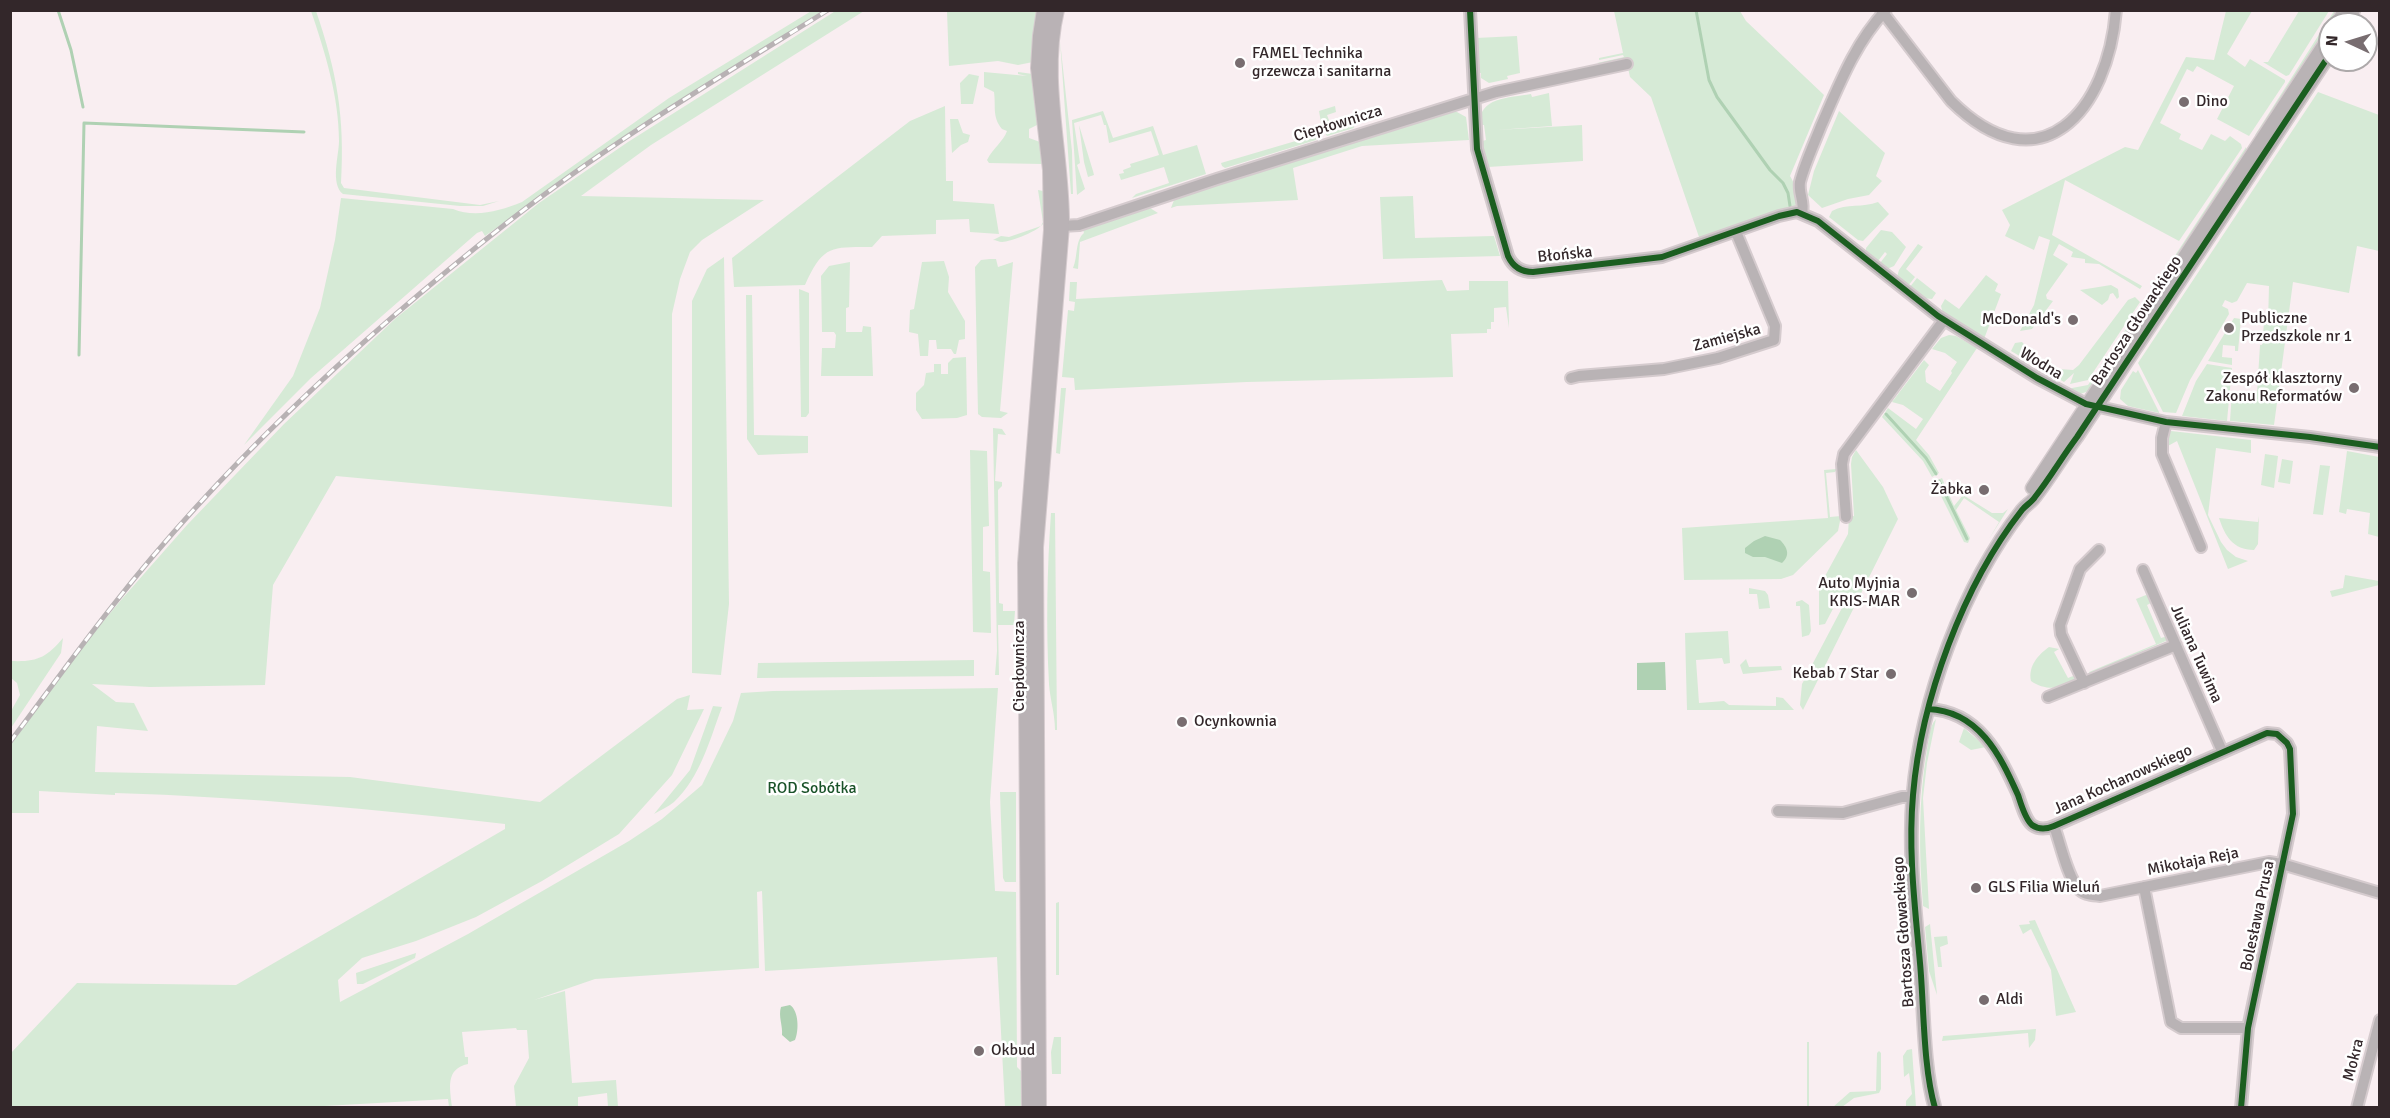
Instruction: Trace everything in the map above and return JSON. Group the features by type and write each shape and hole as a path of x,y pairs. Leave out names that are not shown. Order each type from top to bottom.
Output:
{"main road":[{"name":"Ciepłownicza","path":"1029,1107 1025,563 1051,241 1057,222 1038,68 1044,10"},
{"name":"Ciepłownicza","path":"1039,1107 1036,547 1061,174 1051,67 1051,44 1057,10"}],"street":[{"name":"Błońska","path":"1470,10 1476,137 1481,163 1508,256 1514,266 1521,270 1544,272 1656,259 1787,213 1802,213"},
{"path":"1802,213 1804,205 1800,184 1811,150 1854,54 1883,12 1962,112 1994,131 2027,138 2054,133 2067,126 2086,106 2106,64 2116,10"},
{"name":"Bartosza Głowackiego","path":"1932,1104 1912,865 1912,797 1919,747 1947,649 1966,604 1985,568 2024,508 2034,499 2091,406 2318,54"},
{"name":"Ciepłownicza","path":"1057,222 1079,225 1217,179 1511,88 1627,64"},
{"name":"Bartosza Głowackiego","path":"2091,406 2318,72"},
{"name":"Wodna","path":"1802,213 1833,231 1944,320 2037,378 2091,406 2166,422 2310,437 2379,447"},
{"name":"Zamiejska","path":"1571,378 1664,369 1727,356 1774,340 1775,326 1736,232"},
{"path":"1846,517 1842,464 1844,454 1944,320"},
{"path":"2166,422 2162,438 2162,454 2201,547"},
{"path":"2084,683 2061,634 2060,625 2080,569 2099,550"},
{"name":"Juliana Tuwima","path":"2143,570 2222,751"},
{"path":"2048,697 2176,645"},
{"name":"Jana Kochanowskiego","path":"1928,709 1955,716 1982,733 2004,766 2029,821 2039,828 2046,829 2222,751 2267,733 2277,734"},
{"name":"Bolesława Prusa","path":"2241,1107 2248,1028 2293,814 2292,758 2287,743 2277,734"},
{"path":"1778,811 1843,813 1902,797 1912,797"},
{"name":"Mikołaja Reja","path":"2054,826 2073,880 2084,894 2100,896 2269,862 2379,893"},
{"path":"2144,887 2171,1022 2181,1028 2248,1028"},
{"name":"Mokra","path":"2357,1107 2379,1020"}],"green space":[{"path":"813,10 822,11 643,126 485,236 482,231 477,233 311,378 244,445 293,376 320,308 335,240 341,198 453,209 470,213 496,211 522,202 669,98"},
{"name":"ROD Sobótka","path":"837,10 864,11 651,145 581,196 764,200 702,240 690,252 680,279 672,314 672,507 336,476 273,585 265,685 150,687 92,684 116,702 134,703 148,731 97,726 95,772 350,777 540,802 677,699 690,695 687,710 704,709 672,775 619,834 542,881 476,917 416,941 362,958 338,980 340,1002 468,934 629,841 662,819 702,785 733,721 741,693 998,688 990,802 995,891 1016,892 1017,1067 1021,1071 1021,1107 1005,1107 997,957 765,971 762,891 757,892 759,968 595,979 534,1000 565,991 572,1083 616,1080 618,1107 608,1107 607,1093 578,1097 578,1107 516,1107 514,1086 529,1058 527,1030 516,1028 462,1032 468,1064 456,1070 452,1075 450,1086 452,1107 449,1107 448,1099 307,1107 11,1107 11,1053 77,983 236,985 505,829 505,824 359,809 213,797 115,793 115,795 39,791 39,813 11,813 12,743 87,641 187,525 284,424 396,318 539,203 628,142"},
{"path":"311,11 316,11 329,54 338,96 342,137 341,183 344,188 480,205 499,201 483,206 460,206 343,194 336,177 339,141 337,108 326,59"},
{"path":"947,11 1041,11 1033,62 1018,65 998,61 949,66"},
{"path":"1614,11 1740,11 1746,21 1824,95 1790,176 1797,195 1795,206 1659,253 1699,237 1651,97 1630,77 1628,68 1597,63 1624,57 1623,55 1599,60 1599,58 1623,53"},
{"path":"2226,11 2252,11 2227,54 2245,67 2250,59 2285,82 2249,136 2217,119 2234,86 2197,66 2193,72 2187,69 2160,123 2181,134 2179,139 2202,150 2211,134 2225,141 2230,136 2241,144 2242,148 2179,241 2065,180 2052,235 2142,286 2140,289 2099,264 2085,263 2085,259 2071,257 2073,252 2059,244 2053,255 2068,264 2046,295 2047,299 2053,301 2032,329 2020,331 2034,305 2050,240 2039,236 2034,250 2005,236 2010,225 2002,210 2125,147 2138,150 2186,57 2214,60"},
{"path":"2299,11 2329,11 2318,12 2318,29 2289,75 2286,76 2263,62 2268,62"},
{"path":"1517,36 1520,73 1507,76 1508,79 1489,83 1481,78 1481,73 1478,73 1476,38"},
{"path":"2318,36 2318,45 2262,133 2255,135"},
{"path":"1060,41 1072,151 1073,194 1071,194"},
{"path":"984,72 1027,76 1018,74 1018,72 1033,74 1038,120 1037,125 1029,129 1029,138 1040,142 1043,164 989,163 987,160 1007,131 1002,129 997,120 994,92 984,87"},
{"path":"969,74 979,76 973,104 961,104 960,83"},
{"path":"2312,88 2315,90 2187,283 2183,281"},
{"path":"2318,92 2379,115 2379,251 2357,246 2349,293 2293,282 2274,425 2230,421 2232,392 2257,394 2260,345 2262,345 2264,323 2268,323 2269,286 2247,283 2237,301 2232,303 2225,300 2222,306 2228,309 2229,314 2190,380 2176,413 2163,412 2138,363"},
{"path":"1549,93 1552,126 1497,130 1582,125 1583,161 1488,167 1482,141 1486,140 1484,125 1480,125 1484,109 1496,100"},
{"path":"945,106 946,181 953,181 953,201 994,204 999,234 970,232 969,219 936,220 936,234 882,236 872,247 847,247 830,251 817,262 805,285 734,287 732,258 910,121"},
{"path":"1335,106 1336,112 1327,115 1330,123 1351,117 1354,128 1327,136 1322,128 1319,111"},
{"path":"1103,111 1113,138 1153,126 1163,155 1197,145 1206,174 1132,198 1136,194 1169,183 1164,167 1121,180 1119,174 1131,167 1130,164 1159,155 1151,131 1109,143 1106,125 1101,115 1074,123 1080,163 1077,165 1085,189 1077,195 1072,120"},
{"path":"1839,111 1885,153 1876,176 1882,181 1869,195 1822,208 1808,195 1814,171"},
{"path":"1457,112 1466,117 1469,140 1362,146 1293,168 1298,200 1171,208 1174,200 1231,180"},
{"path":"950,119 958,119 963,133 970,135 968,142 952,153"},
{"path":"1079,125 1094,175 1088,177 1084,162"},
{"path":"1316,135 1316,140 1225,168 1221,163"},
{"path":"2246,147 2247,154 2160,284 2157,283"},
{"path":"1038,190 1043,191 1045,210 1044,222 1041,226 1043,222"},
{"path":"1413,196 1415,238 1494,236 1500,256 1383,259 1380,197"},
{"path":"1878,202 1889,214 1863,241 1858,240 1829,217 1832,211 1838,209"},
{"path":"1150,208 1158,213 1080,242 1078,269 1073,268 1083,230"},
{"path":"1041,226 1012,240 1002,242 993,240 1001,236 1009,237"},
{"path":"1881,230 1892,232 1906,247 1894,266 1887,269 1880,263 1887,254 1885,252 1878,261 1866,252 1866,248"},
{"path":"1918,244 1923,247 1906,269 1915,277 1908,286 1897,277 1899,270"},
{"path":"724,257 729,604 721,675 692,673 692,301 707,269"},
{"path":"996,259 998,267 1013,262 1000,411 1008,413 1001,418 982,417 978,414 975,267 981,260"},
{"path":"944,261 949,277 948,292 965,321 965,339 959,340 956,354 951,349 937,349 936,340 929,340 928,356 920,356 918,334 909,332 910,310 914,309 922,262"},
{"path":"850,262 846,332 862,332 863,326 871,327 873,376 821,376 822,348 835,348 836,335 834,332 822,332 821,276 829,266"},
{"path":"1986,275 1998,284 1995,291 2001,294 1984,339 1943,314 1941,306 1945,299 1959,309"},
{"path":"1917,278 1936,293 1932,299 1923,298 1909,288"},
{"path":"1442,280 1447,291 1469,290 1469,281 1508,281 1509,328 1506,307 1494,308 1494,322 1491,322 1491,329 1487,329 1487,333 1451,334 1453,377 1247,382 1075,390 1074,378 1062,377 1068,310 1074,311 1075,302 1069,301 1070,282 1077,282 1076,299"},
{"path":"2111,285 2118,289 2119,297 2117,299 2113,293 2110,294 2108,300 2102,305 2080,290"},
{"path":"799,289 809,293 809,413 806,417 801,417"},
{"path":"746,295 752,295 754,435 808,436 808,453 758,455 747,439"},
{"path":"2135,297 2140,302 2088,380 2070,384 2074,373 2064,382 2011,351 2015,343 2022,342 2032,353 2059,369 2073,370 2128,300"},
{"path":"2143,304 2145,308 2089,391 2080,394 2070,391 2072,388 2088,385"},
{"path":"2234,318 2241,319 2238,351 2235,351 2235,346 2223,345 2222,357 2232,358 2232,365 2208,361"},
{"path":"1949,335 1956,336 1977,348 1916,440 1929,455 1939,473 1932,477 1923,461 1882,417 1888,408 1916,429 1923,419 1903,405 1892,402 1924,360 1929,365 1925,371 1926,382 1940,391 1957,362 1945,353 1932,349 1941,338"},
{"path":"966,357 967,415 957,418 922,419 916,410 916,393 924,385 926,373 934,372 934,364 941,364 941,374 948,374 948,363 953,358"},
{"path":"2207,364 2232,368 2227,421 2182,416 2196,381"},
{"path":"2138,370 2159,413 2128,406 2120,399 2121,390 2133,371 2136,373"},
{"path":"1061,388 1066,388 1060,454 1056,453"},
{"path":"993,428 1002,429 1006,435 998,434 995,481 1002,482 998,490 999,603 1003,604 1003,611 1015,611 1014,625 998,625 999,675 995,675 997,651"},
{"path":"2171,431 2251,440 2251,453 2216,448 2208,515 2227,550 2236,557 2248,561 2228,569 2177,441 2166,447 2167,434"},
{"path":"970,450 987,451 989,526 983,527 983,571 990,572 991,633 973,632"},
{"path":"1856,450 1883,487 1898,519 1803,710 1800,705 1802,684 1843,606 1836,603 1825,624 1819,625 1819,587 1848,534 1849,517 1854,516 1851,464"},
{"path":"2347,451 2379,457 2379,537 2368,534 2370,513 2347,509 2346,514 2339,512"},
{"path":"2265,454 2278,456 2274,488 2261,485"},
{"path":"2282,459 2293,461 2290,484 2278,482"},
{"path":"2320,465 2330,466 2323,515 2313,514"},
{"path":"1837,469 1835,472 1826,473 1830,517 1841,516 1838,531 1793,575 1781,579 1684,580 1682,528 1828,518 1824,470"},
{"path":"1942,478 1954,506 1963,495 1992,513 2003,513 2008,509 1989,539 1999,522 1964,498 1956,510 1970,538 1968,543 1964,542 1934,482"},
{"path":"1051,513 1055,513 1057,730 1055,730 1048,663 1047,598"},
{"path":"2259,516 2258,544 2254,550 2235,545 2224,531 2219,518 2258,522"},
{"path":"2345,575 2379,581 2379,585 2332,597 2330,591 2343,588"},
{"path":"1749,588 1765,591 1770,608 1759,609 1757,594 1749,594"},
{"path":"2146,595 2153,602 2147,605 2161,638 2168,636 2168,640 2090,674 2089,672 2156,644 2136,599"},
{"path":"1802,600 1809,605 1811,631 1809,635 1802,637 1800,606 1796,606 1796,602"},
{"path":"1728,631 1730,663 1724,664 1722,658 1696,660 1699,703 1724,701 1729,705 1776,706 1776,697 1783,698 1794,710 1687,710 1685,633"},
{"path":"63,638 61,653 11,728 11,711 20,695 17,683 11,678 11,661 28,661 40,657"},
{"path":"2049,647 2059,649 2054,652 2068,678 2073,676 2076,681 2065,686 2048,688 2031,681 2031,670 2035,661"},
{"path":"1746,659 1749,667 1781,666 1782,670 1743,674 1740,665"},
{"path":"974,660 974,676 757,678 758,663"},
{"path":"713,706 722,707 691,782 674,802 654,814 690,770"},
{"path":"1936,719 1923,798 1929,909 1923,906 1920,848 1921,808 1929,738"},
{"path":"1964,728 1986,747 1971,750 1959,742"},
{"path":"1000,792 1016,792 1016,882 1005,882 1003,878"},
{"path":"1059,902 1059,975 1056,975 1056,903"},
{"path":"2035,920 2076,1012 2056,1016 2051,970 2031,929 2023,934 2019,925 2030,924 2029,921"},
{"path":"1930,924 1937,995 1929,971 1925,927"},
{"path":"1947,936 1948,944 1940,947 1942,967 1938,967 1934,937"},
{"path":"416,953 415,958 363,984 357,984 356,973"},
{"path":"2036,1029 2035,1040 2029,1048 2028,1033 1942,1041 1943,1036"},
{"path":"1054,1037 1061,1037 1061,1074 1052,1074 1051,1052"},
{"path":"1807,1042 1809,1042 1809,1107 1807,1107"},
{"path":"1912,1049 1916,1107 1906,1107 1906,1101 1912,1094 1909,1073 1904,1077 1903,1056 1907,1050"},
{"path":"1879,1051 1881,1053 1881,1089 1879,1093 1854,1098 1842,1107 1833,1107 1850,1092 1876,1091 1877,1053"}],"shaded area":[{"path":"1765,536 1780,540 1785,545 1787,554 1782,563 1745,553 1745,548"},
{"path":"1665,662 1666,690 1637,690 1637,663"},
{"path":"790,1005 797,1016 798,1027 795,1040 790,1042 782,1035 780,1014 781,1007"}],"waterway":[{"path":"58,10 71,50 83,107"},
{"path":"1696,10 1709,80 1717,97 1770,170 1783,183 1788,193 1790,206"},
{"path":"79,355 84,123 304,132"},
{"path":"1886,414 1926,458 1936,474"},
{"path":"1939,481 1967,539"}],"railway":[{"path":"10,742 101,621 203,499 251,449 350,354 455,265 546,193 665,112 828,10"}],"cycle path":[{"path":"1470,10 1477,149 1508,256 1512,263 1521,270 1533,272 1662,257 1779,216 1797,212 1818,221 1938,316 2037,378 2086,404 2166,422 2310,437 2380,447"},
{"path":"1935,1108 1924,1036 1911,837 1913,795 1925,721 1948,645 1981,573 2001,540 2077,437 2318,72"},
{"path":"1928,709 1946,712 1961,718 1985,738 2004,765 2027,819 2032,825 2040,828 2054,826 2267,733 2277,734 2287,743 2290,749 2293,814 2248,1028 2241,1108"}],"place":[{"name":"FAMEL Technika grzewcza i sanitarna","path":"1240,63"},
{"name":"Dino","path":"2184,102"},
{"name":"McDonald's","path":"2073,320"},
{"name":"Publiczne Przedszkole nr 1","path":"2229,328"},
{"name":"Zespół klasztorny Zakonu Reformatów","path":"2354,388"},
{"name":"Żabka","path":"1984,490"},
{"name":"Auto Myjnia KRIS-MAR","path":"1912,593"},
{"name":"Kebab 7 Star","path":"1891,674"},
{"name":"Ocynkownia","path":"1182,722"},
{"name":"GLS Filia Wieluń","path":"1976,888"},
{"name":"Aldi","path":"1984,1000"},
{"name":"Okbud","path":"979,1051"}]}
